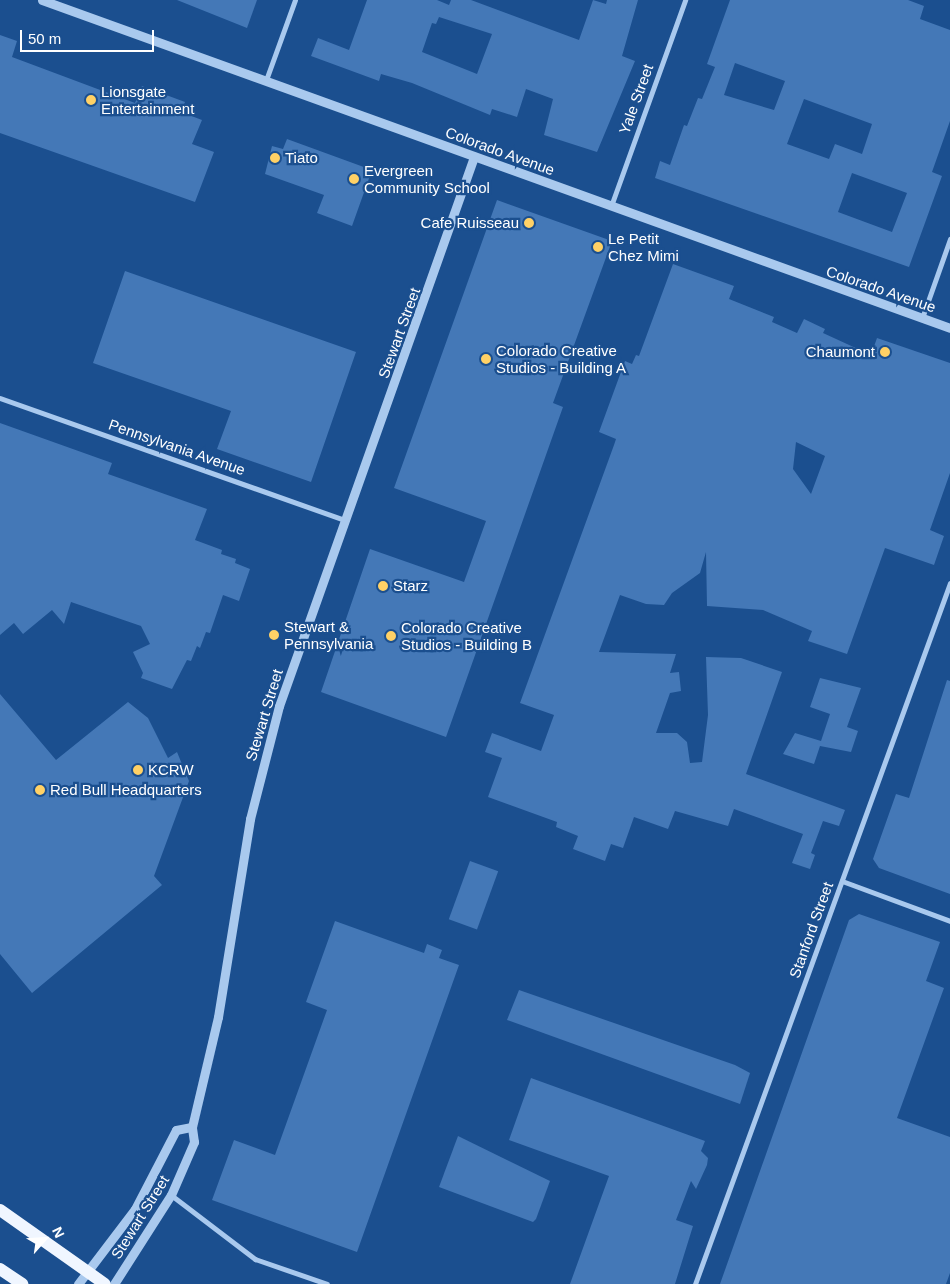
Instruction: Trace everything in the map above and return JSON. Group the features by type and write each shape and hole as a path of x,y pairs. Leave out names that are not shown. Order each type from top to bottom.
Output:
{"main road":[{"path":"0,1210 105,1284"},
{"path":"0,1269 22,1284"}],"street":[{"name":"Colorado Avenue","path":"42,0 950,328"},
{"path":"266,80 295,0"},
{"name":"Yale Street","path":"611,206 685,0"},
{"name":"Stewart Street","path":"114,1284 172,1195 194,1142 192,1127 218,1018 250,820 265,759 345,520 474,157"},
{"path":"922,318 950,239"},
{"name":"Pennsylvania Avenue","path":"0,398 345,520"},
{"name":"Stanford Street","path":"695,1284 950,583"},
{"path":"842,881 950,921"},
{"path":"78,1284 135,1209 176,1130 192,1127"},
{"path":"172,1195 255,1259 327,1284"}],"building":[{"path":"177,0 257,0 247,28"},
{"path":"367,0 437,0 449,5 451,0 471,0 579,40 593,0 606,4 607,0 638,0 622,56 635,61 597,152 544,135 553,99 526,89 517,117 492,109 490,115 412,83 381,74 379,81 311,56 318,38 349,50","holes":["439,17 492,34 477,74 422,52 432,23 436,24"]},
{"path":"730,0 908,0 924,6 920,19 950,30 950,121 932,172 942,176 909,267 655,178 660,161 670,165 684,125 687,126 698,98 702,99 715,67 707,64","holes":["735,63 785,81 774,110 724,95","804,99 872,124 862,154 835,144 829,159 787,144","852,173 907,193 892,232 838,212"]},
{"path":"0,35 17,41 12,57 135,103 142,86 185,102 181,112 202,120 192,144 214,152 195,202 0,133"},
{"path":"287,139 372,170 352,226 317,213 324,195 265,174 272,146 283,149"},
{"path":"497,200 612,241 553,403 563,407 446,737 321,692 370,549 464,582 486,521 394,488"},
{"path":"673,264 734,286 729,299 774,317 772,322 797,333 804,319 825,329 823,333 871,355 877,338 950,363 950,473 930,530 944,536 934,565 885,548 847,654 808,641 812,631 763,610 707,606 706,552 700,573 672,593 664,605 646,604 620,595 599,652 676,654 670,673 679,672 681,691 670,693 656,733 677,733 687,742 690,763 702,762 708,715 706,657 741,658 782,672 746,774 845,810 839,826 823,821 811,853 815,855 810,869 792,863 803,834 734,809 728,826 675,811 668,829 634,817 623,848 611,844 605,861 573,849 578,836 556,827 557,822 488,797 502,758 485,752 492,733 541,751 554,715 520,703 616,439 599,432 625,361 632,364 636,355 639,356","holes":["796,442 825,456 811,494 793,469"]},
{"path":"125,271 356,352 311,482 217,449 231,411 93,363"},
{"path":"0,423 112,463 108,474 207,509 195,540 222,550 221,554 236,559 235,563 250,569 239,601 223,595 210,633 206,632 200,648 197,646 191,661 187,660 172,689 141,678 143,673 133,652 150,644 141,626 71,602 64,624 52,610 23,634 14,623 0,635"},
{"path":"820,678 861,688 847,727 858,731 851,752 820,746 814,764 783,754 795,733 821,741 830,714 810,707"},
{"path":"947,680 950,681 950,894 879,868 873,859 896,794 909,798"},
{"name":"Red Bull Headquarters","path":"0,694 56,760 128,702 148,718 168,758 177,752 189,781 154,876 162,885 32,993 0,954"},
{"path":"470,861 498,871 477,930 449,919"},
{"path":"859,914 940,942 926,981 944,988 897,1118 950,1137 950,1273 946,1284 720,1284 849,920"},
{"path":"335,921 424,953 427,944 442,950 439,958 459,965 357,1252 212,1200 234,1140 275,1155 327,1010 306,1002"},
{"path":"519,990 735,1065 750,1073 740,1104 507,1020"},
{"path":"531,1078 705,1141 701,1151 708,1158 707,1165 696,1189 691,1181 676,1220 693,1226 675,1284 570,1284 609,1176 509,1140"},
{"path":"458,1136 550,1181 536,1219 533,1222 439,1187"}],"place":[{"name":"Lionsgate Entertainment","path":"91,100"},
{"name":"Tiato","path":"275,158"},
{"name":"Evergreen Community School","path":"354,179"},
{"name":"Cafe Ruisseau","path":"529,223"},
{"name":"Le Petit Chez Mimi","path":"598,247"},
{"name":"Chaumont","path":"885,352"},
{"name":"Colorado Creative Studios - Building A","path":"486,359"},
{"name":"Starz","path":"383,586"},
{"name":"Stewart & Pennsylvania","path":"274,635"},
{"name":"Colorado Creative Studios - Building B","path":"391,636"},
{"name":"KCRW","path":"138,770"},
{"name":"Red Bull Headquarters","path":"40,790"}]}
